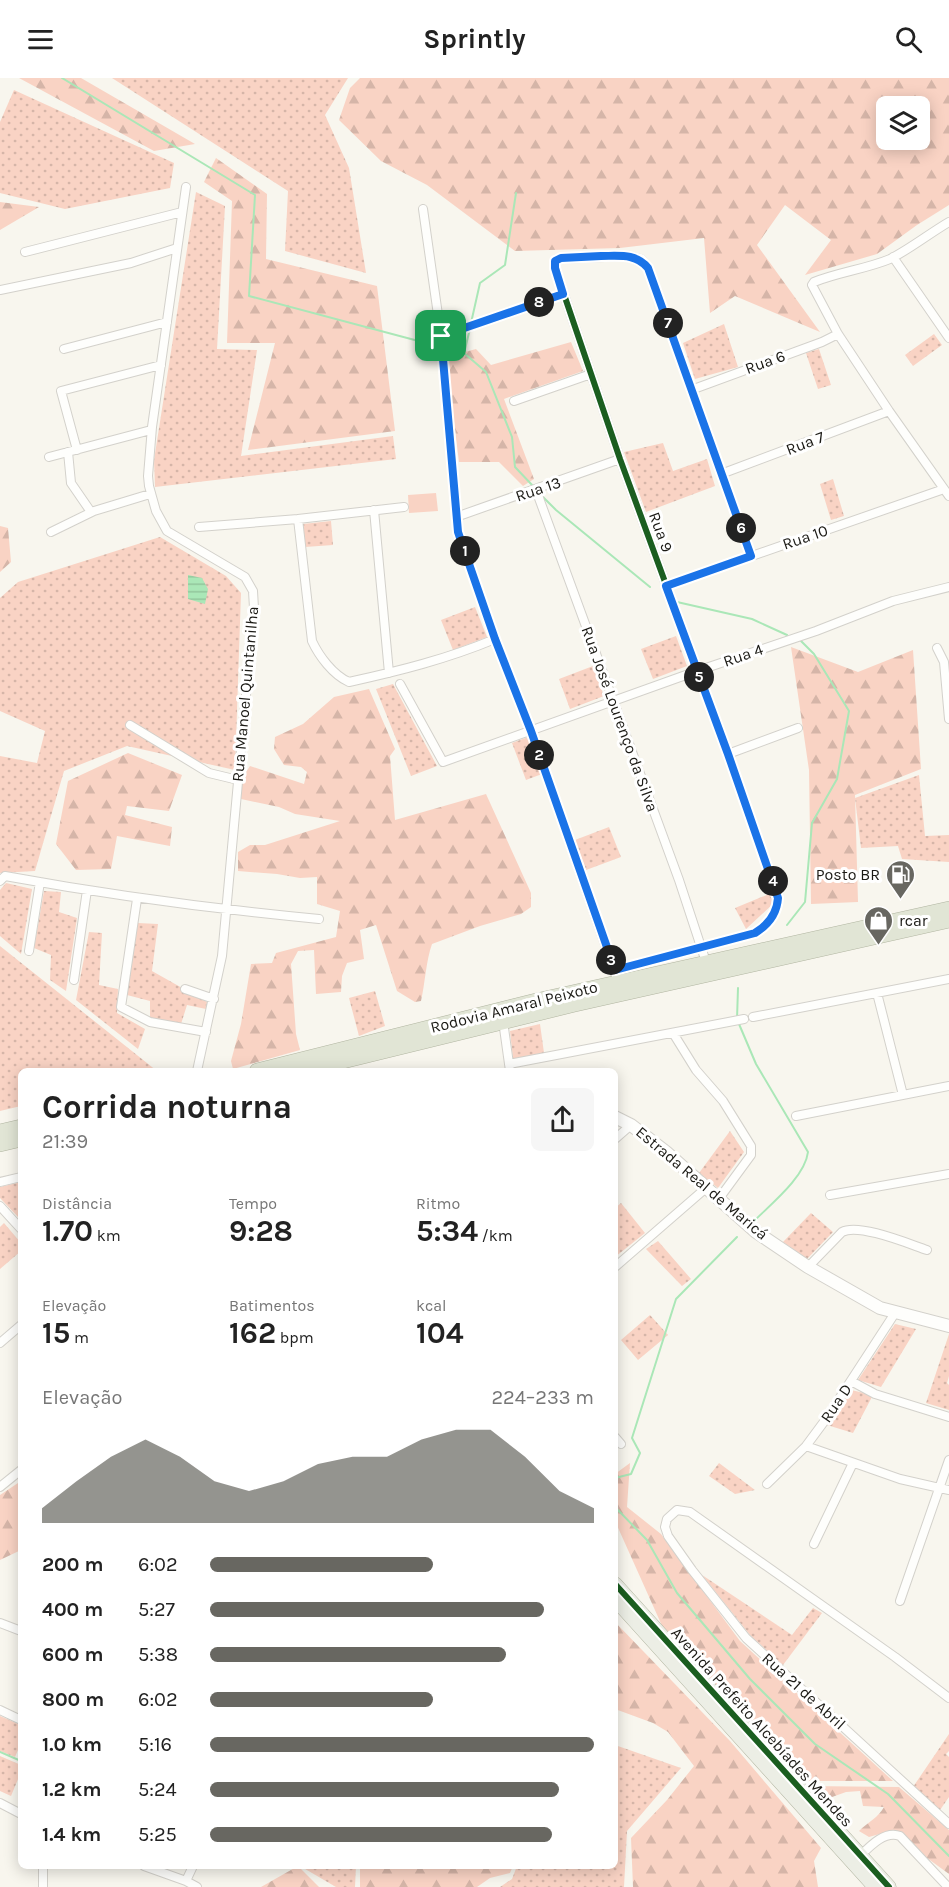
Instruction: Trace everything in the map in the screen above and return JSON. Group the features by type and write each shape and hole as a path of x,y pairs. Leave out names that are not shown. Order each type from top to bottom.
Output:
{"highway":[{"name":"Rodovia Amaral Peixoto","path":"267,1068 704,955 949,909"},
{"name":"Rodovia Amaral Peixoto","path":"319,1068 503,1021 949,920"},
{"path":"1,1142 18,1129"},
{"path":"1,1142 18,1139"}],"main road":[{"name":"Estrada Real de Maricá","path":"618,1118 632,1125 756,1232 808,1267 867,1302 895,1313 949,1326"},
{"name":"Avenida Prefeito Alcebíades Mendes","path":"618,1587 857,1859 875,1887"},
{"name":"Avenida Prefeito Alcebíades Mendes","path":"618,1602 857,1859 889,1887"}],"street":[{"name":"Rua Manoel Quintanilha","path":"186,187 152,430 148,476 150,494 156,512 167,531 240,572 253,591 250,655 222,956 198,1068"},
{"path":"423,209 441,343 458,532 617,976"},
{"path":"25,252 182,212"},
{"path":"947,492 838,334 813,288 813,283 866,268 893,257 949,222"},
{"path":"0,290 131,262 177,248"},
{"name":"Rua 9","path":"691,390 648,268 641,259 624,256 561,258 555,261 563,294 620,459 775,885 778,904 769,921 761,929 704,955"},
{"path":"893,257 949,338"},
{"path":"441,343 563,294"},
{"path":"64,349 167,322"},
{"name":"Rua 6","path":"691,390 838,334"},
{"path":"91,512 71,483 73,451 60,391 160,365"},
{"path":"514,401 591,374"},
{"path":"691,390 751,556"},
{"name":"Rua 7","path":"721,474 889,411"},
{"path":"49,457 152,430"},
{"name":"Rua 13","path":"456,517 620,459"},
{"name":"Rua José Lourenço da Silva","path":"536,490 704,955"},
{"name":"Rua 10","path":"666,586 947,492"},
{"path":"51,532 91,512 150,494"},
{"path":"199,527 404,507"},
{"path":"374,510 389,673"},
{"path":"298,519 310,629 315,648 336,674 349,682 444,659 495,639"},
{"name":"Rua 4","path":"400,684 443,762 816,631 893,601 949,587"},
{"path":"937,648 944,662 949,719"},
{"path":"130,725 209,773 238,780"},
{"path":"728,754 798,728"},
{"path":"0,881 5,876 137,898 320,919"},
{"path":"29,951 40,882"},
{"path":"74,980 87,890"},
{"path":"137,898 121,1007 150,1022 206,1032"},
{"path":"503,1021 510,1067 949,979"},
{"path":"185,989 214,999"},
{"path":"877,993 903,1095"},
{"path":"673,1033 696,1070 723,1101 752,1146 752,1155 718,1200"},
{"path":"796,1116 949,1086"},
{"path":"618,1137 632,1125"},
{"path":"830,1196 949,1174"},
{"path":"0,1182 18,1178"},
{"path":"618,1264 706,1188"},
{"path":"0,1206 3,1216 18,1227"},
{"path":"808,1267 846,1230 884,1235 927,1250"},
{"name":"Rua D","path":"767,1484 806,1446 895,1313"},
{"path":"0,1343 18,1328"},
{"path":"851,1381 875,1394 949,1418"},
{"path":"806,1446 917,1484 949,1490"},
{"path":"900,1600 949,1460"},
{"path":"814,1544 853,1463"},
{"path":"0,1488 18,1473"},
{"name":"Rua 21 de Abril","path":"949,1698 690,1512 677,1510 666,1519 665,1527 674,1545 746,1638 949,1824"},
{"path":"0,1623 18,1630"},
{"path":"0,1710 18,1719"},
{"path":"0,1803 18,1812"},
{"path":"857,1859 886,1835 892,1833 900,1836 947,1886"},
{"path":"43,1869 43,1887"},
{"path":"152,1869 197,1887"},
{"path":"186,1881 192,1869"}],"green space":[{"path":"19,78 81,78 195,144 154,151"},
{"path":"112,78 348,78 325,115 349,168 366,273 285,251 288,191"},
{"path":"360,78 949,78 949,205 877,254 805,275 831,240 785,205 757,245 820,332 735,296 710,313 704,238 620,248 515,251 427,185 381,161 339,120 350,88"},
{"path":"14,90 174,163 170,188 65,209 0,193 0,122"},
{"path":"216,158 267,194 266,259 377,286 395,431 248,450 275,343 227,343 232,201 204,182"},
{"path":"196,192 225,206 217,349 257,350 241,456 393,436 396,459 155,487 154,460"},
{"path":"0,202 39,207 0,230"},
{"path":"724,324 738,367 695,379 683,343"},
{"path":"934,334 942,345 913,366 905,355"},
{"path":"571,342 583,371 504,399 534,479 523,486 499,462 459,462 446,357 476,349 491,365"},
{"path":"819,349 831,385 818,389 806,353"},
{"path":"663,443 673,471 707,459 715,486 646,512 624,452"},
{"path":"833,479 844,516 831,520 820,484"},
{"path":"436,493 438,511 409,513 408,495"},
{"path":"331,521 333,545 305,547 303,524"},
{"path":"0,526 8,528 11,562 0,572"},
{"path":"160,537 226,576 241,593 235,770 127,746 64,771 35,871 0,873 0,756 37,763 45,731 0,711 0,598 18,582"},
{"path":"475,607 487,637 453,650 441,620"},
{"path":"676,636 687,666 653,679 641,649"},
{"path":"791,647 858,672 913,650 921,769 855,795 858,902 811,904 809,770"},
{"path":"593,666 604,696 570,709 559,679"},
{"path":"393,684 437,766 411,776 376,689"},
{"path":"369,689 395,749 390,756 395,820 486,794 531,893 531,907 521,914 432,944 421,1001 415,1002 397,991 376,925 360,930 364,959 347,963 342,976 341,992 316,994 314,950 298,951 291,964 296,1034 300,1050 233,1068 231,1061 241,1024 251,964 272,963 276,953 336,937 340,911 317,904 317,877 300,878 238,871 238,852 250,845 265,845 340,821 295,814 279,807 241,799 242,778 250,766 304,784 307,772 301,767 284,765 274,749 275,737 303,724 334,697"},
{"path":"528,737 542,774 526,780 512,743"},
{"path":"128,753 182,775 169,811 127,806 125,815 172,827 170,846 117,836 111,869 76,870 56,844 68,781"},
{"path":"919,775 925,836 949,835 949,862 902,859 898,846 861,848 855,798"},
{"path":"609,827 621,857 586,870 575,840"},
{"path":"6,883 32,889 21,954 0,936 0,890"},
{"path":"44,891 61,892 59,912 77,918 66,991 50,980 51,955 34,948"},
{"path":"769,894 774,903 746,929 735,908"},
{"path":"138,923 158,924 152,971 207,1002 206,1009 187,1005 181,1024 150,1019 150,1001 127,995"},
{"path":"89,932 102,933 99,985 118,989 117,1013 145,1029 138,1049 76,1000"},
{"path":"0,946 153,1068 18,1068 18,1107 0,1111"},
{"path":"375,991 385,1026 359,1036 349,998"},
{"path":"540,1024 544,1053 513,1059 510,1031"},
{"path":"730,1131 744,1152 718,1188 699,1173"},
{"path":"18,1183 18,1217 0,1198 0,1187"},
{"path":"621,1203 645,1233 618,1255 618,1206"},
{"path":"811,1213 833,1232 807,1259 783,1242"},
{"path":"4,1223 18,1239 18,1254 0,1269 0,1227"},
{"path":"658,1241 691,1279 682,1286 646,1249"},
{"path":"650,1315 668,1335 638,1360 621,1340"},
{"path":"895,1324 916,1329 881,1387 858,1380"},
{"path":"949,1334 947,1383 949,1385 949,1410 926,1403"},
{"path":"851,1390 873,1395 853,1433 827,1425"},
{"path":"630,1463 627,1507 661,1534 740,1641 893,1781 799,1781 663,1628 618,1528 618,1472"},
{"path":"719,1463 755,1490 735,1494 709,1476"},
{"path":"18,1483 18,1551 0,1560 0,1495"},
{"path":"702,1575 792,1635 813,1608 822,1613 783,1665 750,1635"},
{"path":"618,1625 730,1741 821,1848 814,1861 818,1887 633,1887 631,1838 667,1800 694,1766 668,1732 653,1723 618,1710"},
{"path":"0,1716 18,1724 18,1750 15,1757 0,1751"},
{"path":"949,1734 949,1751 946,1754 949,1757 949,1797 940,1810 913,1787"},
{"path":"618,1746 681,1768 627,1831 624,1887 500,1887 512,1879 516,1869 618,1869"},
{"path":"0,1756 18,1764 18,1779 11,1796 0,1791"},
{"path":"807,1786 899,1787 949,1830 949,1874 890,1831 869,1837 859,1831 884,1807 863,1806 860,1791 846,1792 821,1801"},
{"path":"293,1869 301,1869 319,1887 261,1887"},
{"path":"305,1869 356,1869 355,1887 336,1887"},
{"path":"360,1869 512,1869 510,1873 490,1878 477,1887 360,1887"}],"shaded area":[{"path":"188,575 202,578 208,589 205,604 188,599"}],"waterway":[{"path":"62,78 255,195 249,296 441,347"},
{"path":"471,323 480,283 505,265 516,193"},
{"path":"470,329 464,353 486,372 512,437 515,467 533,486"},
{"path":"446,348 464,353"},
{"path":"541,495 650,587"},
{"path":"677,602 752,619 787,635"},
{"path":"787,925 805,902 812,823 837,779 849,711 814,654 801,641"},
{"path":"737,1019 738,988"},
{"path":"739,1024 756,1064 808,1152 806,1161 794,1180 778,1199 753,1222"},
{"path":"618,1477 631,1474 640,1453 632,1438 676,1299 737,1237"},
{"path":"618,1510 647,1540 677,1593 750,1679 815,1744 888,1794 949,1856"},
{"path":"0,1752 18,1760"}],"cycle path":[{"path":"615,970 755,933 771,918 778,898 620,459 555,268 554,263 557,259 628,256 641,259 648,268 751,556"},
{"path":"618,1587 889,1887"}],"place":[{"name":"Posto BR","path":"901,900"},
{"name":"rcar","path":"878,946"}],"route":[{"path":"628,256 641,259 648,268 751,556 666,586 777,892 778,904 775,912 765,926 755,933 615,970 458,532 441,336 563,294 554,265 557,259 628,256"}]}
